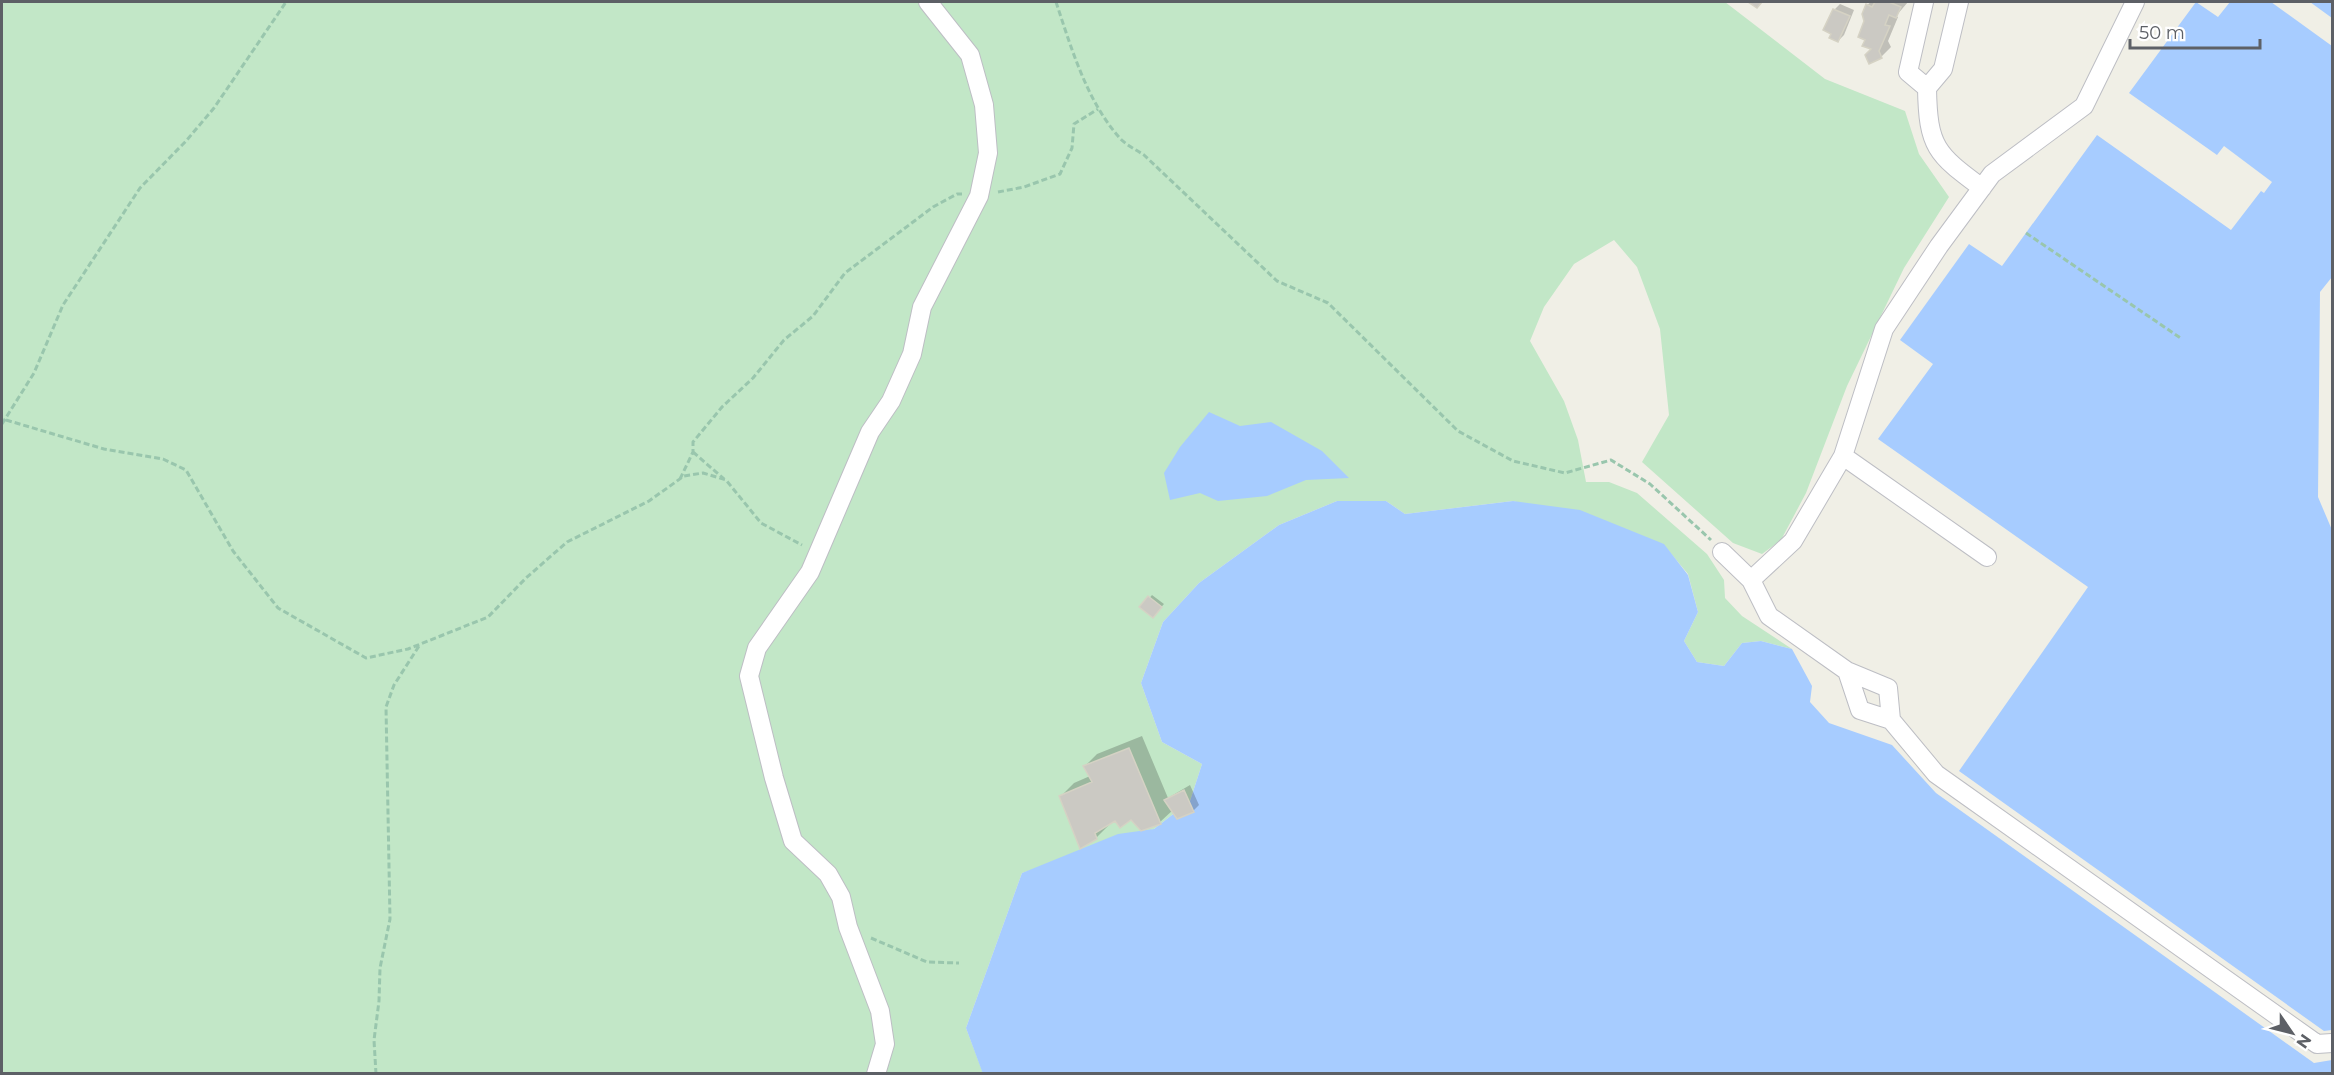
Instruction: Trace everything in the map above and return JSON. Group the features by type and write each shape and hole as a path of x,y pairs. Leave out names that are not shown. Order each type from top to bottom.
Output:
{"street":[{"path":"876,1074 885,1044 880,1011 848,927 841,897 828,874 793,841 774,778 749,676 757,648 810,572 870,432 891,401 912,354 922,307 979,196 988,153 981,95 970,55 928,2"},
{"path":"1924,2 1908,72 1927,88"},
{"path":"1959,2 1943,69 1927,88 1928,122 1932,141 1951,165 1982,188"},
{"path":"1751,580 1793,541 1843,456 1884,329 1992,174 2084,106 2135,2"},
{"path":"1843,456 1987,557"},
{"path":"1722,552 1751,580 1769,616 1847,671 1888,688 1890,720"},
{"path":"1847,671 1860,710 1890,720 1936,774 2317,1044 2332,1043"}],"path":[{"path":"2,424 34,373 63,305 140,188 186,141 214,108 286,2"},
{"path":"1056,2 1070,46 1098,109 1119,138 1144,155 1277,281 1328,303 1458,431 1513,461 1565,473 1611,460 1650,484 1722,552"},
{"path":"680,479 693,452 693,442 722,406 753,378 784,339 813,316 845,273 933,207 957,194 979,196 1024,187 1060,174 1072,148 1074,124 1098,109"},
{"path":"2026,233 2182,339"},
{"path":"6,420 104,449 163,459 186,470 233,551 278,608 366,658 381,657 420,644 488,617 526,578 567,542 649,501 680,479 703,473 726,480"},
{"path":"693,452 726,480 761,523 819,552"},
{"path":"376,1074 374,1040 380,968 390,919 386,708 394,685 420,644"},
{"path":"848,927 927,962 959,963"}],"green space":[{"path":"2,2 1725,2 1825,79 1905,111 1919,154 1949,197 1904,268 1847,386 1806,493 1781,540 1762,554 1733,543 1642,462 1669,415 1660,329 1637,267 1614,240 1574,264 1544,307 1530,341 1564,401 1578,440 1586,482 1609,482 1637,493 1707,554 1724,580 1725,598 1742,616 1792,649 1761,641 1742,643 1724,666 1697,662 1684,641 1698,612 1688,574 1663,544 1513,501 1405,514 1386,501 1337,501 1279,525 1199,583 1163,622 1141,683 1162,742 1202,764 1190,801 1154,829 1022,873 966,1028 983,1073 2,1074"}],"water":[{"path":"2196,2 2218,17 2230,2 2271,2 2332,46 2332,277 2320,292 2318,497 2332,530 2332,1030 2324,1031 1959,771 2088,587 1878,439 1933,364 1900,340 1969,244 2002,266 2097,135 2231,230 2261,191 2264,193 2272,182 2224,146 2217,155 2129,93"},
{"path":"2310,2 2332,2 2332,18"},
{"path":"1209,412 1240,426 1271,422 1322,451 1349,478 1306,480 1267,496 1218,501 1200,493 1170,500 1164,473 1180,447"},
{"path":"1337,501 1386,501 1405,514 1513,501 1580,510 1664,544 1688,575 1698,612 1684,641 1697,662 1724,666 1742,643 1761,641 1792,649 1812,686 1810,702 1829,723 1892,745 1936,793 2314,1063 2332,1060 2332,1073 983,1074 966,1028 1022,873 1118,834 1154,829 1190,801 1202,764 1162,742 1141,683 1163,622 1199,583 1279,525"}],"building":[{"path":"1748,2 1762,2 1757,8"},
{"path":"1875,2 1889,2 1901,7 1896,18 1889,15 1885,25 1890,26 1879,51 1882,58 1869,64 1865,55 1871,49 1862,46 1865,40 1858,37 1864,21 1862,14 1866,4 1872,7"},
{"path":"1833,9 1850,16 1838,42 1829,38 1831,34 1823,30"},
{"path":"1148,596 1162,607 1153,618 1139,607"},
{"path":"1129,748 1161,824 1141,831 1131,820 1120,828 1115,821 1095,833 1097,839 1080,849 1059,796 1092,782 1083,766"},
{"path":"1184,790 1194,812 1177,819 1164,800"}]}
